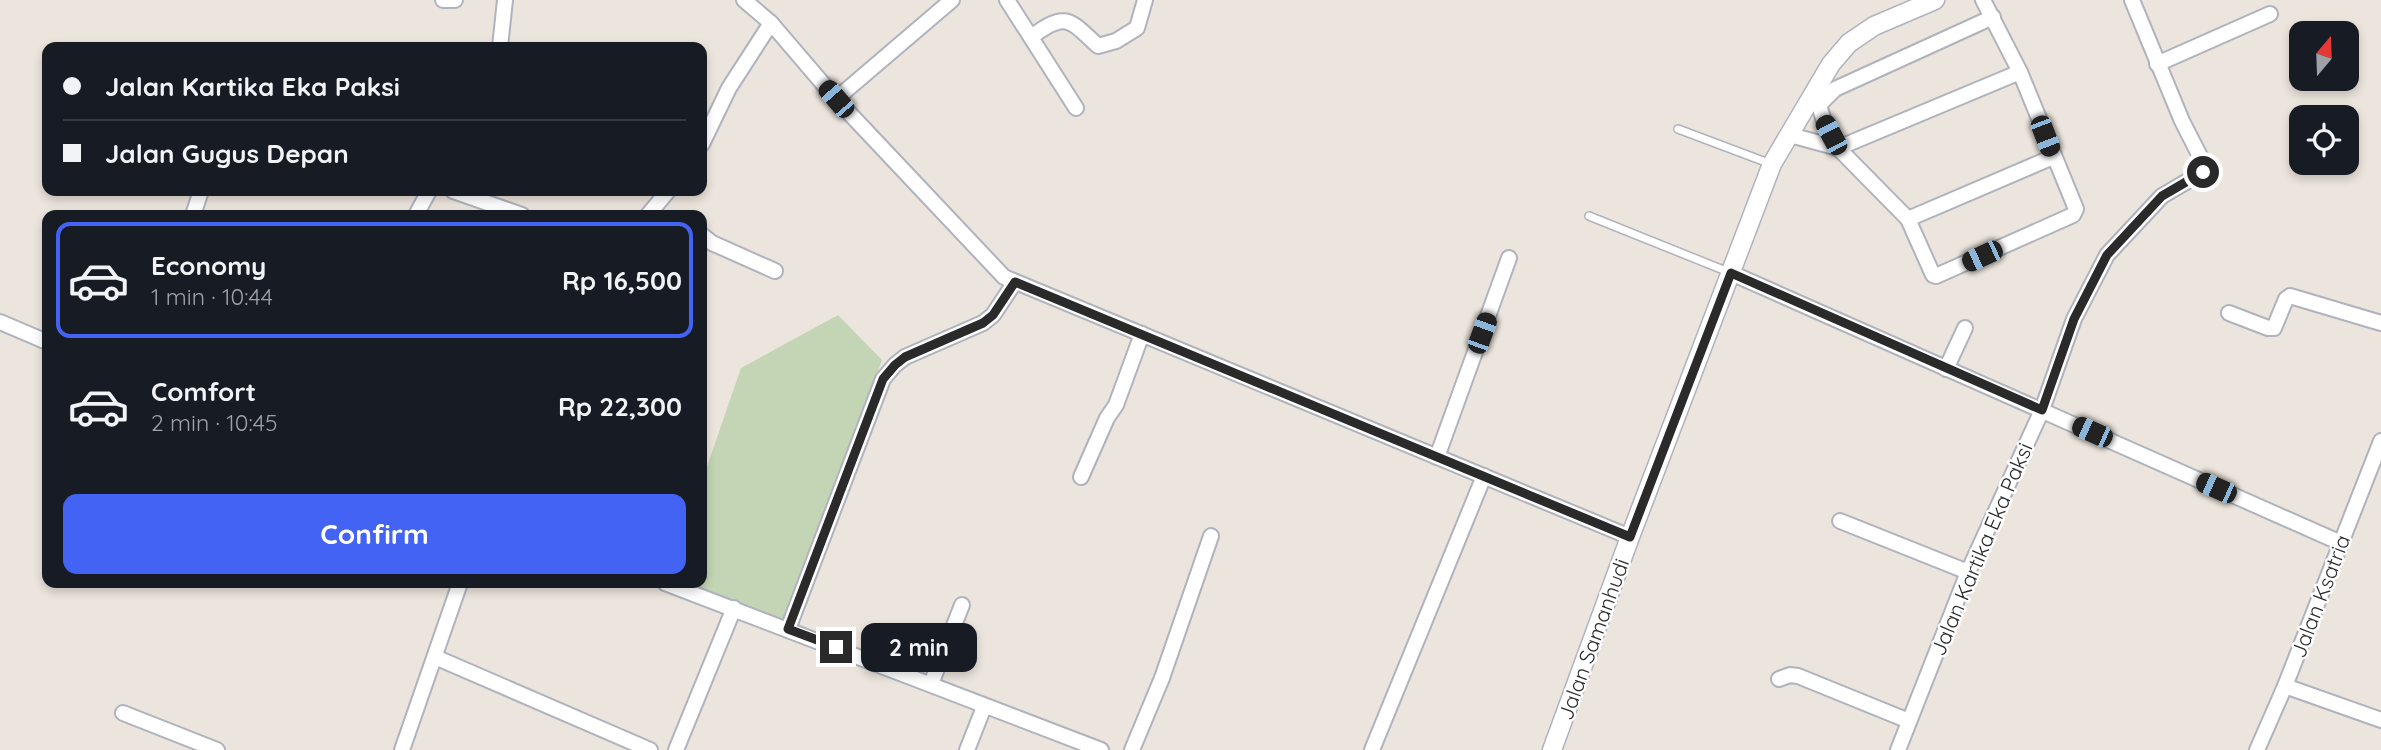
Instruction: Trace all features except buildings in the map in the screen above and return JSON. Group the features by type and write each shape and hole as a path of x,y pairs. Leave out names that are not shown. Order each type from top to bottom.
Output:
{"street":[{"path":"443,0 455,0"},
{"path":"501,42 505,0"},
{"path":"744,0 771,23 836,99 1004,277 1630,537"},
{"path":"836,99 951,0"},
{"path":"1007,0 1076,108"},
{"path":"1031,37 1046,25 1060,19 1074,23 1098,46 1116,41 1137,28 1145,0"},
{"name":"Jalan Samanhudi","path":"1552,750 1772,164 1830,64 1849,43 1874,26 1935,0"},
{"path":"1983,0 1993,17 2020,72 2076,209 2073,215 1939,276 1933,275 1908,219 1838,148 1819,105 1835,89 1993,17"},
{"name":"Jalan Kartika Eka Paksi","path":"1898,750 1969,572 2042,410 2074,319 2107,255 2162,196 2203,172 2206,166 2182,121 2132,0"},
{"path":"2157,64 2270,13"},
{"path":"707,134 729,88 771,23"},
{"path":"1830,64 1850,82"},
{"path":"1790,135 1838,148 2020,72"},
{"path":"1908,219 2053,157"},
{"path":"467,196 508,210"},
{"path":"707,240 775,271"},
{"path":"1437,457 1509,258"},
{"path":"1731,273 2341,543"},
{"path":"788,629 883,379 905,357 983,323 993,315 1015,282"},
{"path":"2229,313 2274,328 2286,299 2290,296 2381,323"},
{"path":"0,322 42,340"},
{"path":"1946,369 1965,328"},
{"path":"1081,477 1107,418 1116,405 1142,334"},
{"name":"Jalan Ksatria","path":"2257,750 2285,686 2381,441"},
{"path":"1372,750 1484,476"},
{"path":"1840,521 1969,572"},
{"path":"1132,750 1162,678 1211,536"},
{"path":"402,750 458,588"},
{"path":"679,588 1101,750"},
{"path":"931,684 962,605"},
{"path":"676,750 734,608"},
{"path":"435,657 650,750"},
{"path":"1779,679 1790,675 1798,677 1909,721"},
{"path":"2285,686 2381,720"},
{"path":"967,750 984,707"},
{"path":"123,713 217,750"}],"lane":[{"path":"1678,129 1772,164"},
{"path":"1589,216 1731,273"}],"green space":[{"path":"838,315 882,360 788,623 694,588 707,588 707,467 741,368"}],"route":[{"path":"836,647 788,629 883,379 888,371 905,357 983,323 993,315 1015,282 1630,537 1731,273 2042,410 2074,319 2107,255 2162,196 2203,172"}]}
